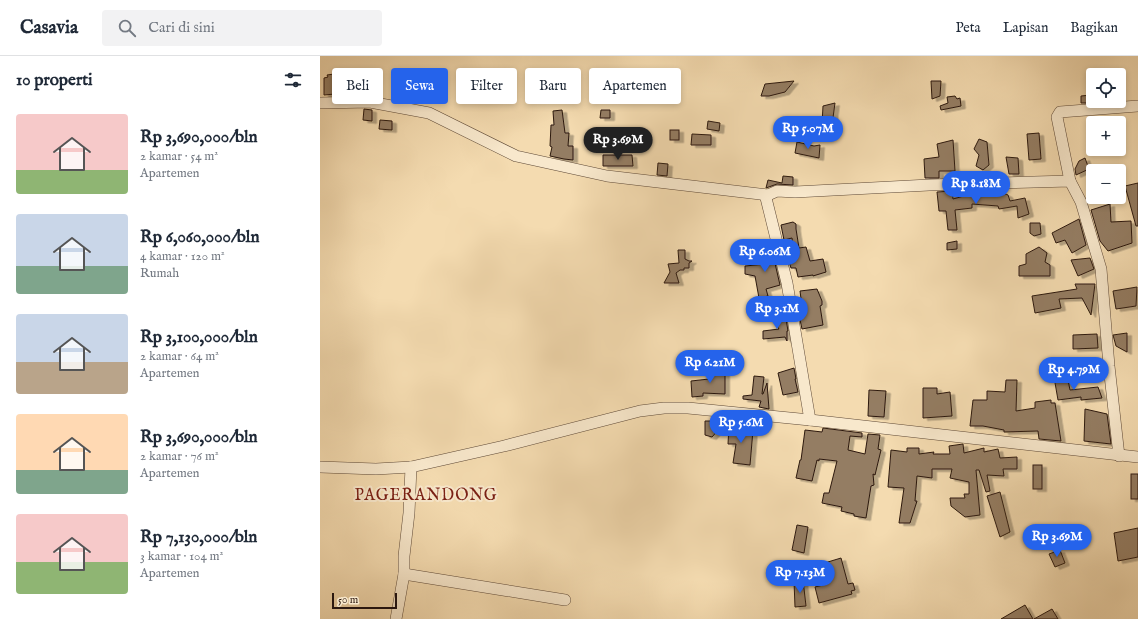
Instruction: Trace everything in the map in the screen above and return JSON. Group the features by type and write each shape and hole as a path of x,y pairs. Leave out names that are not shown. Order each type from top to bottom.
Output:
{"street":[{"path":"320,102 370,102 430,113 516,156 607,176 768,195 777,191 795,192 929,185 1070,181"},
{"path":"1119,456 1109,366 1101,269 1081,202 1070,181 1057,117 1060,112 1138,106"},
{"path":"768,195 766,198 787,283 810,420"},
{"path":"320,467 376,469 411,467 512,444 640,411 664,408 696,409 810,420 1138,457"},
{"path":"396,619 404,574 411,467"},
{"path":"404,574 565,600"}],"building":[{"path":"332,74 332,94 324,95 324,78 328,77 327,75"},
{"path":"794,81 785,92 769,96 761,96 765,84"},
{"path":"931,81 941,81 940,96 932,99"},
{"path":"955,96 957,99 960,98 961,106 941,110 940,106 948,103 947,97"},
{"path":"1081,96 1086,96 1086,103 1081,103"},
{"path":"835,103 832,125 822,124 823,106"},
{"path":"364,109 372,110 372,121 363,120"},
{"path":"562,110 565,133 569,133 568,146 573,146 573,160 550,156 552,147 550,146 551,125 554,125 553,111"},
{"path":"601,110 610,110 610,118 600,118"},
{"path":"380,120 392,121 392,130 379,129"},
{"path":"708,121 720,123 719,131 707,129"},
{"path":"670,130 679,130 679,140 670,140"},
{"path":"1039,133 1041,159 1029,160 1027,134"},
{"path":"692,134 711,135 711,145 691,145"},
{"path":"979,139 987,142 989,165 983,170 976,166 979,155 974,149"},
{"path":"953,140 955,171 939,171 939,178 925,178 924,159 939,157 937,144"},
{"path":"797,142 814,146 820,145 819,158 795,153"},
{"path":"603,155 632,155 633,166 603,166"},
{"path":"1006,157 1018,158 1019,174 1009,174"},
{"path":"1085,158 1087,164 1086,170 1076,175 1075,169 1079,161"},
{"path":"658,163 668,164 667,176 657,175"},
{"path":"783,176 793,177 793,185 777,184 766,188 768,180 782,183"},
{"path":"1138,183 1138,226 1136,226 1126,186"},
{"path":"952,191 953,199 971,194 999,194 1001,192 1008,195 1010,201 1025,198 1029,214 1018,218 1017,206 999,209 998,206 972,204 972,208 955,210 957,230 948,230 946,211 939,211 937,192"},
{"path":"1110,204 1111,222 1131,221 1132,243 1108,251 1100,241 1091,210"},
{"path":"1079,219 1086,245 1072,253 1065,240 1056,243 1052,233"},
{"path":"793,222 796,224 799,248 806,247 810,261 823,259 826,272 813,276 798,277 796,268 791,268 788,258 794,258 792,238 784,240 781,225"},
{"path":"1030,223 1040,223 1041,234 1034,236 1030,233"},
{"path":"957,241 957,249 947,250 947,243"},
{"path":"762,245 771,246 780,285 766,289 768,296 759,298 755,276 745,274 745,266 766,264"},
{"path":"1039,247 1047,253 1045,262 1050,265 1050,276 1019,276 1019,266 1026,264 1026,254"},
{"path":"678,250 685,250 685,259 692,261 689,263 689,268 684,268 684,270 680,270 676,273 679,283 664,283 670,272 668,264 679,263"},
{"path":"1090,258 1094,269 1078,276 1071,260"},
{"path":"1075,284 1095,284 1091,315 1082,298 1059,299 1061,308 1035,313 1032,296 1077,289"},
{"path":"1137,287 1136,306 1116,309 1113,291"},
{"path":"817,289 822,301 822,305 820,306 823,325 802,329 799,315 803,314 800,291"},
{"path":"770,317 786,319 788,331 787,341 785,337 763,339 763,331 779,329"},
{"path":"1127,333 1127,352 1116,346 1113,335"},
{"path":"1097,334 1098,348 1073,349 1073,335"},
{"path":"725,368 725,394 703,393 703,396 692,397 691,381 709,379 709,370"},
{"path":"794,368 798,392 783,395 778,373"},
{"path":"1067,375 1070,390 1098,387 1102,398 1081,400 1081,397 1058,400 1054,377"},
{"path":"754,376 764,377 762,394 767,383 769,409 759,407 761,401 743,399 743,396 752,395"},
{"path":"1006,380 1017,380 1016,411 1035,408 1035,402 1051,400 1051,403 1055,403 1061,441 1039,439 1038,431 1004,432 1004,430 983,426 970,426 973,400 987,400 987,391 1005,392"},
{"path":"923,388 937,388 937,394 950,392 952,416 923,418"},
{"path":"869,390 886,391 884,417 868,416"},
{"path":"1085,409 1107,414 1111,444 1084,441"},
{"path":"705,421 712,421 712,428 721,427 712,437 705,435"},
{"path":"729,426 753,430 750,465 733,463 736,444 728,444"},
{"path":"823,428 862,433 862,437 850,436 848,450 865,454 868,434 880,435 878,449 881,450 875,475 873,474 874,485 871,486 866,518 854,516 854,514 841,511 842,507 822,503 824,493 829,493 837,461 817,460 812,481 796,478 801,460 805,430 822,432"},
{"path":"963,444 964,453 984,448 984,452 998,449 1000,458 1017,457 1017,469 1003,469 1004,476 987,475 990,491 986,492 979,470 976,470 980,515 965,517 951,506 950,498 965,498 964,494 969,494 969,482 950,478 952,469 932,469 932,478 917,476 915,501 917,501 910,523 899,523 904,488 888,487 891,450 907,452 907,448 919,448 919,454 934,452 933,454 950,454 949,446"},
{"path":"1033,465 1042,465 1042,489 1033,489"},
{"path":"1131,474 1138,474 1138,499 1131,499"},
{"path":"1000,492 1010,532 1000,537 987,496"},
{"path":"797,525 808,527 804,553 792,550"},
{"path":"1138,528 1138,557 1118,561 1114,533"},
{"path":"1060,550 1065,563 1055,567 1049,554"},
{"path":"841,558 848,584 853,583 855,590 851,591 852,594 819,603 815,587 823,585 818,565"},
{"path":"803,580 806,606 795,607 794,581"},
{"path":"1025,605 1033,619 1001,619"},
{"path":"1052,609 1058,619 1034,619"}],"district":[{"name":"PAGERANDONG","path":"426,494"}]}
